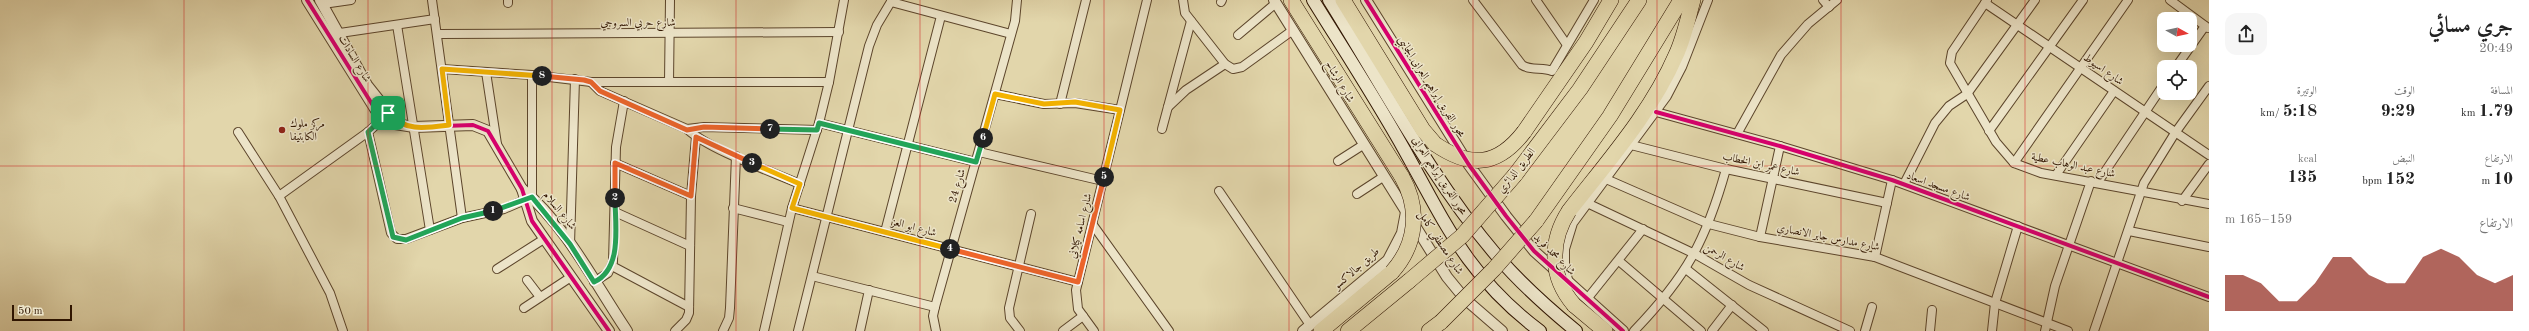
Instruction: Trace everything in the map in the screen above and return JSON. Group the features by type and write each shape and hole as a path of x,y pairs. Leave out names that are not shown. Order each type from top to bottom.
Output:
{"highway":[{"path":"1291,0 1402,177 1412,199 1414,223 1408,250 1392,272 1311,329"},
{"path":"1343,0 1423,130 1435,144 1458,158 1480,161 1501,155 1510,148 1524,132 1586,42 1611,0"},
{"name":"الطريق الدائري","path":"1348,331 1462,236 1515,175 1580,89 1638,0"},
{"path":"1435,326 1494,269 1536,221 1610,116 1681,0"},
{"path":"1605,331 1580,302 1561,286 1555,264 1557,236 1569,211 1642,115 1660,86 1676,54 1693,0"}],"main road":[{"name":"محور الفريق إبراهيم العرابى","path":"1312,0 1404,150 1454,240 1494,290 1540,331"},
{"name":"محور الفريق إبراهيم العرابى","path":"1329,0 1416,142 1467,219 1514,275 1576,331"}],"street":[{"name":"شارع السادات","path":"307,0 385,116"},
{"path":"325,2 351,0"},
{"path":"432,0 462,218"},
{"path":"669,82 670,0"},
{"path":"764,331 788,222 818,127 829,82 844,0"},
{"name":"شارع 24","path":"936,331 933,316 935,307 1017,12 1017,0"},
{"path":"1060,104 1086,0"},
{"name":"شارع اسامه كيلاني","path":"1094,331 1083,316 1076,300 1078,282 1147,0"},
{"path":"1183,0 1184,13 1225,64 1233,69 1238,69 1293,30"},
{"name":"محور الفريق إبراهيم العرابى الجانبي","path":"1366,0 1482,183"},
{"path":"1473,0 1522,65 1529,69 1542,68 1552,72 1594,0"},
{"path":"1536,0 1567,45"},
{"path":"1569,284 1565,267 1567,240 1573,223 1656,112 1677,77 1708,0"},
{"path":"1823,0 1829,6"},
{"path":"1737,134 1781,55 1808,24 1837,0"},
{"path":"1904,184 1935,123 1949,106 1967,94 2018,26 2035,0"},
{"path":"1989,131 2083,0"},
{"path":"2014,163 2128,0"},
{"path":"2170,0 2207,27 2181,60"},
{"path":"798,331 871,41 877,25 891,1 941,16 1011,34"},
{"name":"شارع اسيوط","path":"1986,1 2018,26 2081,67 2144,112 2209,155"},
{"name":"شارع عبد الوهاب عطية","path":"1986,1 1950,57 1950,63 1989,131 2000,148 2014,163 2027,169 2095,182 2140,193 2182,201 2209,204"},
{"name":"شارع السادات","path":"325,2 367,85 385,116"},
{"path":"1238,36 1275,2"},
{"name":"شارع الرشاح","path":"1275,2 1383,177"},
{"path":"886,232 941,16"},
{"path":"340,33 435,19"},
{"path":"1162,129 1191,21"},
{"path":"397,25 430,230"},
{"name":"شارع حربي السروجي","path":"437,34 839,32"},
{"path":"1168,107 1186,90 1225,64"},
{"path":"442,69 532,75 591,82 829,82"},
{"path":"486,72 497,146"},
{"path":"368,132 393,237 406,240 462,218 528,199 532,75"},
{"path":"570,244 575,79"},
{"path":"591,82 597,89 687,130 696,137 736,156 800,184"},
{"path":"2094,331 2119,264 2140,193 2149,173 2175,133 2209,86"},
{"path":"2056,175 2114,91"},
{"path":"995,94 1044,104 1075,102 1120,110"},
{"path":"2046,327 2055,286 2069,245 2095,182 2157,94"},
{"path":"594,282 602,279 612,266 615,212 615,163 618,131 624,101"},
{"name":"شارع مسجد اسعاد","path":"1656,112 1780,146 1904,184 2209,297"},
{"path":"279,196 368,132 385,116 398,124 414,127 449,125 481,127 488,132 497,146"},
{"path":"687,130 704,127 818,127 848,131 976,162"},
{"path":"238,132 279,196 330,293 343,331"},
{"path":"674,331 686,320 689,307 691,196 696,137"},
{"path":"1338,161 1363,144"},
{"name":"شارع عمر ابن الخطاب","path":"1631,145 1726,169 1887,203"},
{"name":"شارع السلام","path":"497,146 528,199 570,244 627,331"},
{"path":"1760,237 1780,146"},
{"path":"979,152 1103,181"},
{"path":"723,331 730,318 736,156"},
{"path":"615,163 691,196"},
{"path":"2182,201 2209,164"},
{"path":"1634,331 1664,300 1695,254 1709,224 1726,169"},
{"path":"1357,194 1383,177"},
{"name":"شارع مصطفي كامل","path":"1383,177 1438,265 1456,288 1502,331"},
{"name":"شارع مدارس جابر الانصاري","path":"1606,179 1709,224 1760,237 1875,257 1995,303 2046,327 2068,331"},
{"path":"1875,257 1892,180"},
{"name":"شارع محمد فريد","path":"1482,183 1534,251 1569,284 1580,302 1623,331"},
{"path":"1219,191 1311,329"},
{"name":"شارع السلام","path":"528,199 532,221 609,331"},
{"name":"شارع الرحمن","path":"1587,204 1695,254 1750,285 1850,331"},
{"path":"733,208 788,222"},
{"name":"شارع ابو العز","path":"792,208 1078,282"},
{"path":"615,212 690,246"},
{"name":"طريق جالاكسو","path":"1311,329 1388,260 1402,233 1406,212"},
{"path":"1020,331 1010,318 1009,308 1031,214"},
{"path":"1093,225 1169,331"},
{"path":"1992,331 1995,303 2018,226"},
{"path":"1580,302 1618,261 1643,229"},
{"path":"2129,231 2209,246"},
{"path":"497,269 544,239"},
{"path":"1618,261 1701,331"},
{"path":"612,266 689,307"},
{"path":"1686,269 1764,331"},
{"path":"812,276 935,307"},
{"path":"524,308 571,277"},
{"path":"527,280 540,297"},
{"path":"860,331 869,290"},
{"path":"1712,331 1732,306"},
{"path":"1865,331 1872,307"},
{"path":"1930,331 1932,310"},
{"path":"1063,331 1083,316"}],"cycle path":[{"path":"307,0 382,120 389,123 414,127 473,125 488,131 522,189 532,221 609,331"},
{"path":"1366,0 1469,165 1506,216 1534,251 1623,331"},
{"path":"1656,112 1780,146 1892,180 2209,297"}],"place":[{"name":"مركز ملوك الكابتيفا","path":"282,130"}],"route":[{"path":"442,69 532,75 591,82 600,91 687,130 704,127 817,130 819,123 976,162 995,94 1044,104 1053,105 1075,102 1120,110 1078,282 792,208 800,184 696,137 691,196 615,163 613,262 608,273 602,279 594,282 570,244 532,197 524,202 504,209 462,218 406,240 401,240 393,237 391,233 368,132 388,113 398,124 431,128 449,125 442,69"}]}
